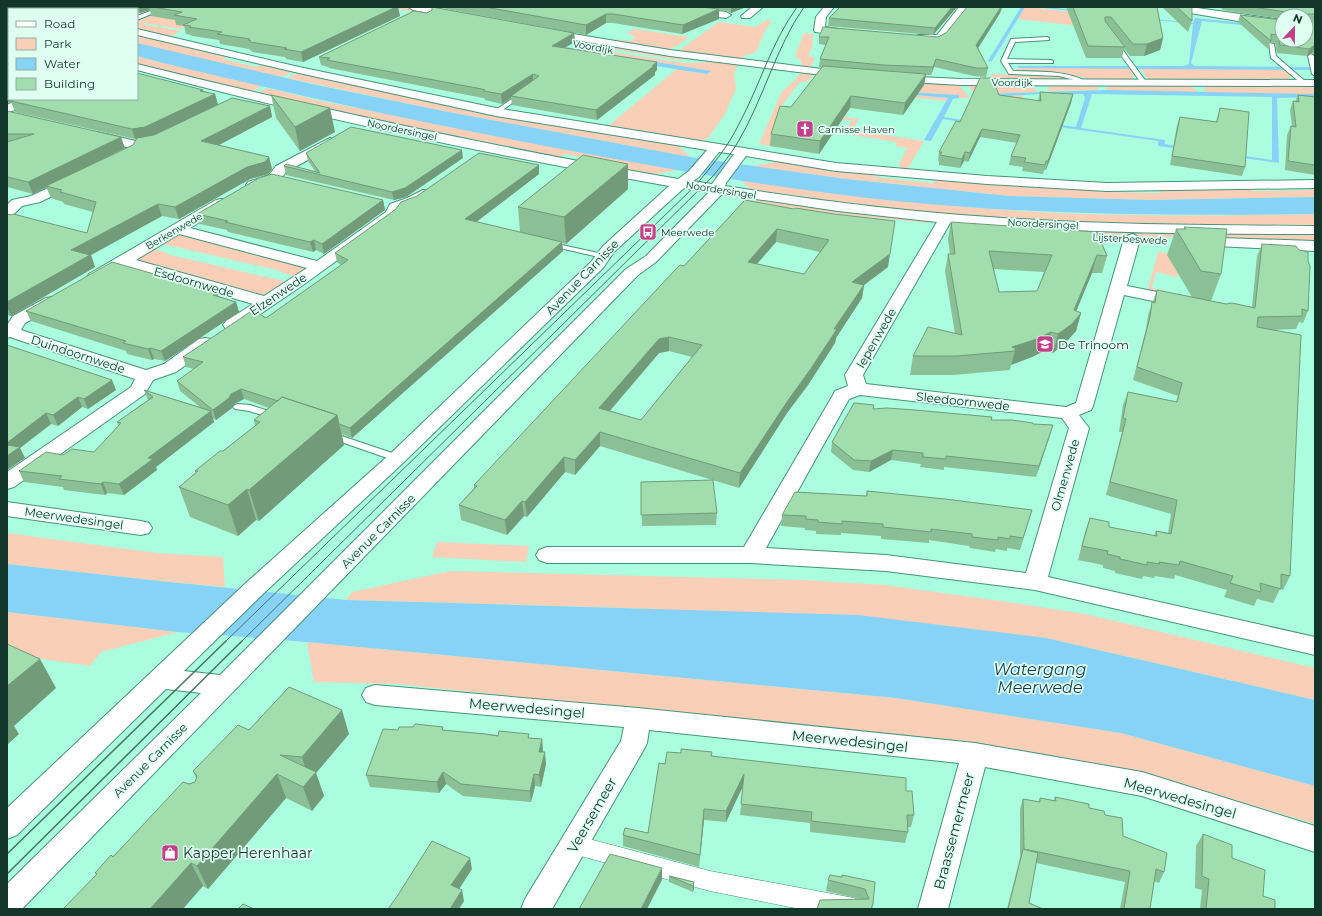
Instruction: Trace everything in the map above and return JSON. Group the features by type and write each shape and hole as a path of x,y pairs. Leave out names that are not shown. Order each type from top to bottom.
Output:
{"street":[{"path":"662,7 726,15"},
{"path":"746,16 758,7"},
{"path":"829,7 821,17 818,30 855,34"},
{"path":"910,34 936,40 940,38 964,7"},
{"path":"1172,7 1214,15 1274,22"},
{"path":"409,13 467,21"},
{"path":"821,17 836,19"},
{"path":"138,32 299,70 496,112 738,158 987,180 1107,186 1315,184"},
{"name":"Voordijk","path":"539,34 821,73 860,76"},
{"path":"299,70 312,63"},
{"name":"Noordersingel","path":"138,67 249,96 489,148 687,178 824,205 943,223 1203,230 1315,230"},
{"name":"Voordijk","path":"888,78 961,82 1144,83 1312,78"},
{"path":"231,104 249,96"},
{"path":"7,109 28,100"},
{"path":"274,178 281,169 364,122"},
{"path":"81,132 141,144 124,156"},
{"path":"468,162 489,148"},
{"name":"Avenue Carnisse","path":"7,826 255,588 397,458 597,265 608,249 687,178 711,154"},
{"name":"Avenue Carnisse","path":"7,904 319,591 632,272 651,259 713,197 738,158"},
{"path":"7,213 12,201 35,199 83,176"},
{"path":"243,191 256,183 274,178 290,181"},
{"name":"Elzenwede","path":"146,376 170,368 319,266 392,214 387,205 412,201 437,184"},
{"name":"Berkenwede","path":"81,285 230,198"},
{"name":"Lijsterbeswede","path":"779,208 848,218 943,223 1132,239 1315,246"},
{"name":"Iepenwede","path":"858,389 854,375 943,223"},
{"path":"178,229 319,266"},
{"path":"1068,413 1084,406 1132,239"},
{"name":"Esdoornwede","path":"123,261 266,302"},
{"path":"1117,289 1194,304"},
{"path":"9,332 19,320 61,297"},
{"name":"Duindoornwede","path":"9,332 146,376"},
{"path":"7,482 138,390 146,376"},
{"path":"751,555 842,395 858,389"},
{"name":"Sleedoornwede","path":"858,389 1068,413"},
{"name":"Olmenwede","path":"1035,582 1079,428 1068,413"},
{"name":"Meerwedesingel","path":"7,509 141,528"},
{"path":"547,555 751,555 886,563 1035,582 1315,646"},
{"path":"161,679 225,685"},
{"name":"Meerwedesingel","path":"375,695 638,718 975,754 1142,784 1315,839"},
{"name":"Veersemeer","path":"536,909 634,742 638,718"},
{"name":"Braassemermeer","path":"933,909 975,754"},
{"path":"574,846 710,881 854,909"}],"lane":[{"path":"138,18 166,7"},
{"path":"1110,36 1144,83"},
{"path":"1004,61 1013,40 1047,39"},
{"path":"1271,44 1273,57 1290,72 1312,78 1313,65 1311,56"},
{"path":"1004,61 1051,62"},
{"path":"1004,61 1011,73 1059,75 1077,78 1084,82"},
{"path":"496,112 528,89"},
{"path":"541,241 603,256"},
{"path":"238,407 250,408 281,418"},
{"path":"319,431 397,458"}],"green space":[{"path":"231,7 180,29 144,23 142,24 181,31 170,37 138,29 138,8 75,8"},
{"path":"387,7 405,7 572,39 700,59 679,60 635,53"},
{"path":"1025,7 1084,13 1080,26 1017,19"},
{"path":"766,20 772,20 764,33 756,52 744,56 742,60 678,51 719,22 756,27"},
{"path":"634,29 689,37 676,47 670,48 673,49 671,51 613,41 614,39 631,41 635,37 627,33"},
{"path":"804,33 813,34 812,50 810,49 809,56 815,58 810,69 802,69 801,61 795,56"},
{"path":"138,35 227,57 223,59 256,67 260,65 292,72 282,77 178,54 138,43"},
{"path":"605,51 684,63 718,62 739,65 734,72 736,89 725,114 709,137 701,142 611,128 609,125 677,69 707,74 710,72 601,53"},
{"path":"138,56 262,86 251,92 138,64"},
{"path":"1020,68 1130,68 1134,73 1133,79 1086,79 1083,77 1019,72 1015,70"},
{"path":"1140,68 1286,70 1291,76 1289,81 1156,80 1148,79"},
{"path":"302,73 678,145 690,157 443,111 287,78"},
{"path":"800,73 814,74 807,82 800,82 780,108 859,119 852,130 924,141 907,170 901,169 901,166 898,166 907,148 895,146 897,142 852,135 853,132 845,131 852,120 779,118 770,146 759,144 781,93"},
{"path":"990,74 1062,77 1073,80 993,80"},
{"path":"911,82 959,85 970,98 959,98 959,95 907,92 906,94 948,98 947,101 899,96"},
{"path":"1110,84 1187,85 1194,88 1199,93 1105,90"},
{"path":"971,85 1004,85 1007,87 1028,86 1032,87 1038,92 984,94 989,97 1024,95 1022,98 979,99 969,87"},
{"path":"1056,85 1099,86 1097,90 1049,91 1046,88"},
{"path":"1206,85 1315,85 1315,94 1206,93 1204,88"},
{"path":"268,88 316,100 678,170 656,174 611,166 614,163 564,154 561,157 397,124 257,93"},
{"path":"782,161 876,175 876,177 933,183 934,180 1024,187 1101,189 1103,192 1160,193 1159,190 1311,190 1309,187 1315,187 1315,197 1151,200 1009,196 846,179 752,166"},
{"path":"741,180 811,190 951,206 1021,211 1168,216 1315,214 1315,226 1107,223 1024,220 960,215 808,200 809,197 750,189"},
{"path":"757,200 864,214 928,220 928,223 845,215 755,203"},
{"path":"955,222 1111,231 1312,234 1315,236 1315,243 1090,234"},
{"path":"183,234 302,266 304,270 297,277 280,272 281,271 159,243 175,235"},
{"path":"151,248 168,253 166,254 288,282 269,294 255,294 138,260 137,258"},
{"path":"1158,252 1166,252 1178,274 1177,277 1156,272 1152,288 1166,291 1165,295 1147,292"},
{"path":"7,533 157,553 223,557 225,587 7,564"},
{"path":"437,542 529,546 526,562 432,557"},
{"path":"450,571 803,580 885,585 1001,601 1085,614 1315,668 1315,700 1046,638 628,608 346,600 352,592"},
{"path":"7,612 178,632 101,652 90,666 7,654"},
{"path":"307,642 896,698 1121,733 1315,786 1315,824 1139,772 986,746 396,684 314,682"}],"water":[{"path":"1034,7 1047,7 1193,23 1195,18 1274,26 1274,28 1202,21 1191,63 1195,66 1315,67 1315,70 1020,68 1016,66 1184,66 1189,64 1193,24"},
{"path":"422,20 560,46 711,71 707,74 662,67"},
{"path":"138,43 312,84 443,111 690,157 846,179 1009,196 1151,200 1315,197 1315,214 1210,215 1052,212 948,206 794,189 694,173 463,130 340,104 138,56"},
{"path":"1105,90 1315,94 1315,97 1277,98 1279,163 1158,146 1158,141 1017,121 1006,129 943,119 931,141 924,140 948,98 906,94 907,92 959,95 959,98 953,99 944,117 1006,127 1012,118 1076,127 1085,98 1083,94 1039,94 989,97 984,94","holes":["1092,94 1272,97 1272,160 1165,144 1165,140 1081,128"]},
{"name":"Watergang Meerwede","path":"7,564 346,600 858,615 1046,638 1315,700 1315,786 1121,733 896,698 307,642 178,632 7,612"}],"building":[{"path":"153,7 396,7 301,52 284,49 287,48 250,42 251,41 248,40 250,39 217,34 222,32 189,27 191,26 183,25 197,19 174,15 182,12"},
{"path":"432,7 574,33 552,46 657,62 652,66 654,66 596,110 511,96 539,76 533,74 501,94 484,91 485,90 482,89 327,60 330,58 319,57 414,11 427,13 432,10"},
{"path":"485,7 701,7 719,9 683,25 606,14 586,25"},
{"path":"840,7 952,7 935,28 829,18"},
{"path":"967,7 1001,7 976,45 988,68 976,68 936,59 933,67 883,65 820,59 829,37 819,37 823,27 938,37 946,33"},
{"path":"1073,7 1157,7 1163,38 1147,44 1133,44 1111,17 1105,17 1105,21 1125,47 1088,46"},
{"path":"1177,7 1192,7 1192,21"},
{"path":"1253,7 1315,7 1315,14 1314,8 1274,8 1274,10"},
{"path":"1240,15 1274,19 1274,34 1271,34 1271,41"},
{"path":"1314,22 1315,22 1314,46"},
{"path":"7,38 8,38 8,90"},
{"path":"823,66 926,74 905,103 851,96 820,141 771,134 780,106 791,107"},
{"path":"138,73 215,94 145,127 132,129 11,101 138,100"},
{"path":"980,78 992,78 999,95 1041,101 1040,92 1073,94 1048,161 1046,161 1045,165 1024,162 1026,158 1011,156 1020,135 982,129 970,153 965,152 962,159 940,155 942,152 939,152 956,121 960,122"},
{"path":"271,95 330,108 295,127"},
{"path":"1298,95 1315,97 1315,165 1288,161 1291,126 1296,127 1293,101 1299,102"},
{"path":"232,98 270,106 201,141 269,157 265,162 247,167 175,207 158,204 71,250 90,255 7,302 7,214 13,214 87,233 96,202 60,192 62,190 46,186 133,145 137,138 154,135"},
{"path":"1220,108 1249,112 1245,167 1172,156 1180,117 1217,122"},
{"path":"7,111 121,137 28,182 7,177 7,142 34,134 7,134"},
{"path":"351,127 462,150 405,188 392,192 284,166 286,164 320,173 306,153"},
{"path":"479,153 539,165 465,219 562,242 350,428 339,424 337,415 282,397 278,401 241,389 231,394 229,398 213,410 177,381 203,362 183,357 253,310 266,318 348,260 335,253 396,209 401,202 417,196"},
{"path":"583,155 628,164 564,217 518,207"},
{"path":"272,174 383,200 322,244 314,240 310,242 197,214 259,178"},
{"path":"745,200 794,209 895,221 890,254 852,282 864,285 834,329 837,329 810,370 740,473 600,432 575,460 564,457 525,502 522,501 505,520 459,505 477,486 474,485 675,270 680,265 684,266","holes":["777,229 829,240 804,274 748,262","669,337 702,345 641,420 599,408 659,339"]},
{"path":"951,222 1097,232 1107,256 1097,255 1074,310 1081,313 1072,324 1058,334 1051,332 1037,339 1012,347 1015,348 1015,351 957,356 913,356 928,327 962,335 948,254 955,254","holes":["989,251 1052,255 1037,291 999,292"]},
{"path":"1184,227 1227,229 1221,274 1201,271 1176,229 1186,229"},
{"path":"1262,244 1296,246 1299,250 1308,252 1308,261 1310,266 1308,311 1302,309 1302,316 1258,317 1257,327 1301,335 1290,576 1281,574 1281,589 1260,583 1261,592 1230,583 1233,576 1180,561 1179,565 1147,562 1147,565 1120,559 1120,557 1107,554 1108,551 1082,546 1090,518 1109,522 1109,527 1157,536 1156,531 1171,534 1177,500 1110,482 1126,419 1123,418 1128,392 1177,402 1182,383 1137,367 1150,317 1152,302 1155,303 1157,290 1226,304 1232,303 1255,308"},
{"path":"112,262 217,292 213,295 236,302 161,351 123,343 126,341 26,311"},
{"path":"7,345 112,380 84,399 78,397 53,415 46,413 7,443"},
{"path":"144,390 211,411 148,458 153,459 119,484 103,482 101,484 59,479 62,476 19,471 46,452 63,455 72,449 94,452 121,423 117,422 153,397"},
{"path":"282,397 337,415 249,490 247,489 228,505 179,487 198,471 195,471 260,422 254,420"},
{"path":"854,403 874,405 873,409 887,408 915,410 992,417 991,420 1012,420 1033,424 1053,425 1039,466 946,456 946,459 923,457 923,453 893,450 871,461 854,460 832,442"},
{"path":"7,445 20,447 7,456"},
{"path":"713,480 717,513 641,515 641,482"},
{"path":"867,491 1032,510 1023,538 1010,536 1010,539 998,537 998,540 972,537 972,534 931,529 931,532 883,527 883,524 842,521 842,524 818,522 818,520 806,519 806,516 782,515 795,492 867,496"},
{"path":"7,644 40,659 7,686"},
{"path":"289,687 342,710 302,757 280,755 316,772 303,787 277,774 197,866 191,863 150,909 63,909 97,874 95,873 111,855 113,857 183,782 189,784 195,782 197,776 193,771 238,725 249,730"},
{"path":"415,724 443,727 442,730 498,736 499,731 529,734 528,738 542,739 539,752 545,752 539,775 534,774 530,791 461,784 443,772 437,782 366,775 383,729 398,730 399,727 413,727"},
{"path":"681,749 712,752 711,756 906,778 906,791 912,791 914,815 907,815 908,832 811,821 812,812 741,804 744,774 726,811 704,809 700,855 623,835 625,828 648,833 659,763 665,764 667,752 681,753"},
{"path":"1055,797 1089,804 1089,808 1104,811 1105,815 1122,818 1123,836 1167,853 1164,872 1156,869 1150,909 1124,909 1130,871 1024,849 1023,799 1040,802 1040,798 1056,801"},
{"path":"1203,834 1232,845 1232,858 1265,870 1263,896 1275,900 1275,909 1206,909 1209,879 1202,876"},
{"path":"432,841 470,858 451,885 462,890 450,909 388,909 398,895"},
{"path":"1023,849 1038,853 1029,903 1043,909 1008,909"},
{"path":"610,854 662,868 641,909 579,909"},
{"path":"830,875 842,877 842,875 875,882 873,904 871,909 817,909 820,900 869,899 865,889 828,880"},
{"path":"669,876 694,882 693,886"},
{"path":"243,904 254,909 238,909"}],"waterway":[{"path":"990,61 1023,7"}],"tram line":[{"path":"225,642 695,186 730,141 780,35 797,7"},
{"path":"241,642 713,176 738,142 755,108 785,40 804,7"},
{"path":"7,854 226,641"},
{"path":"7,874 242,641"}],"place":[{"name":"Carnisse Haven","path":"805,129"},
{"name":"Meerwede","path":"648,232"},
{"name":"De Trinoom","path":"1045,344"},
{"name":"Kapper Herenhaar","path":"170,853"}]}
